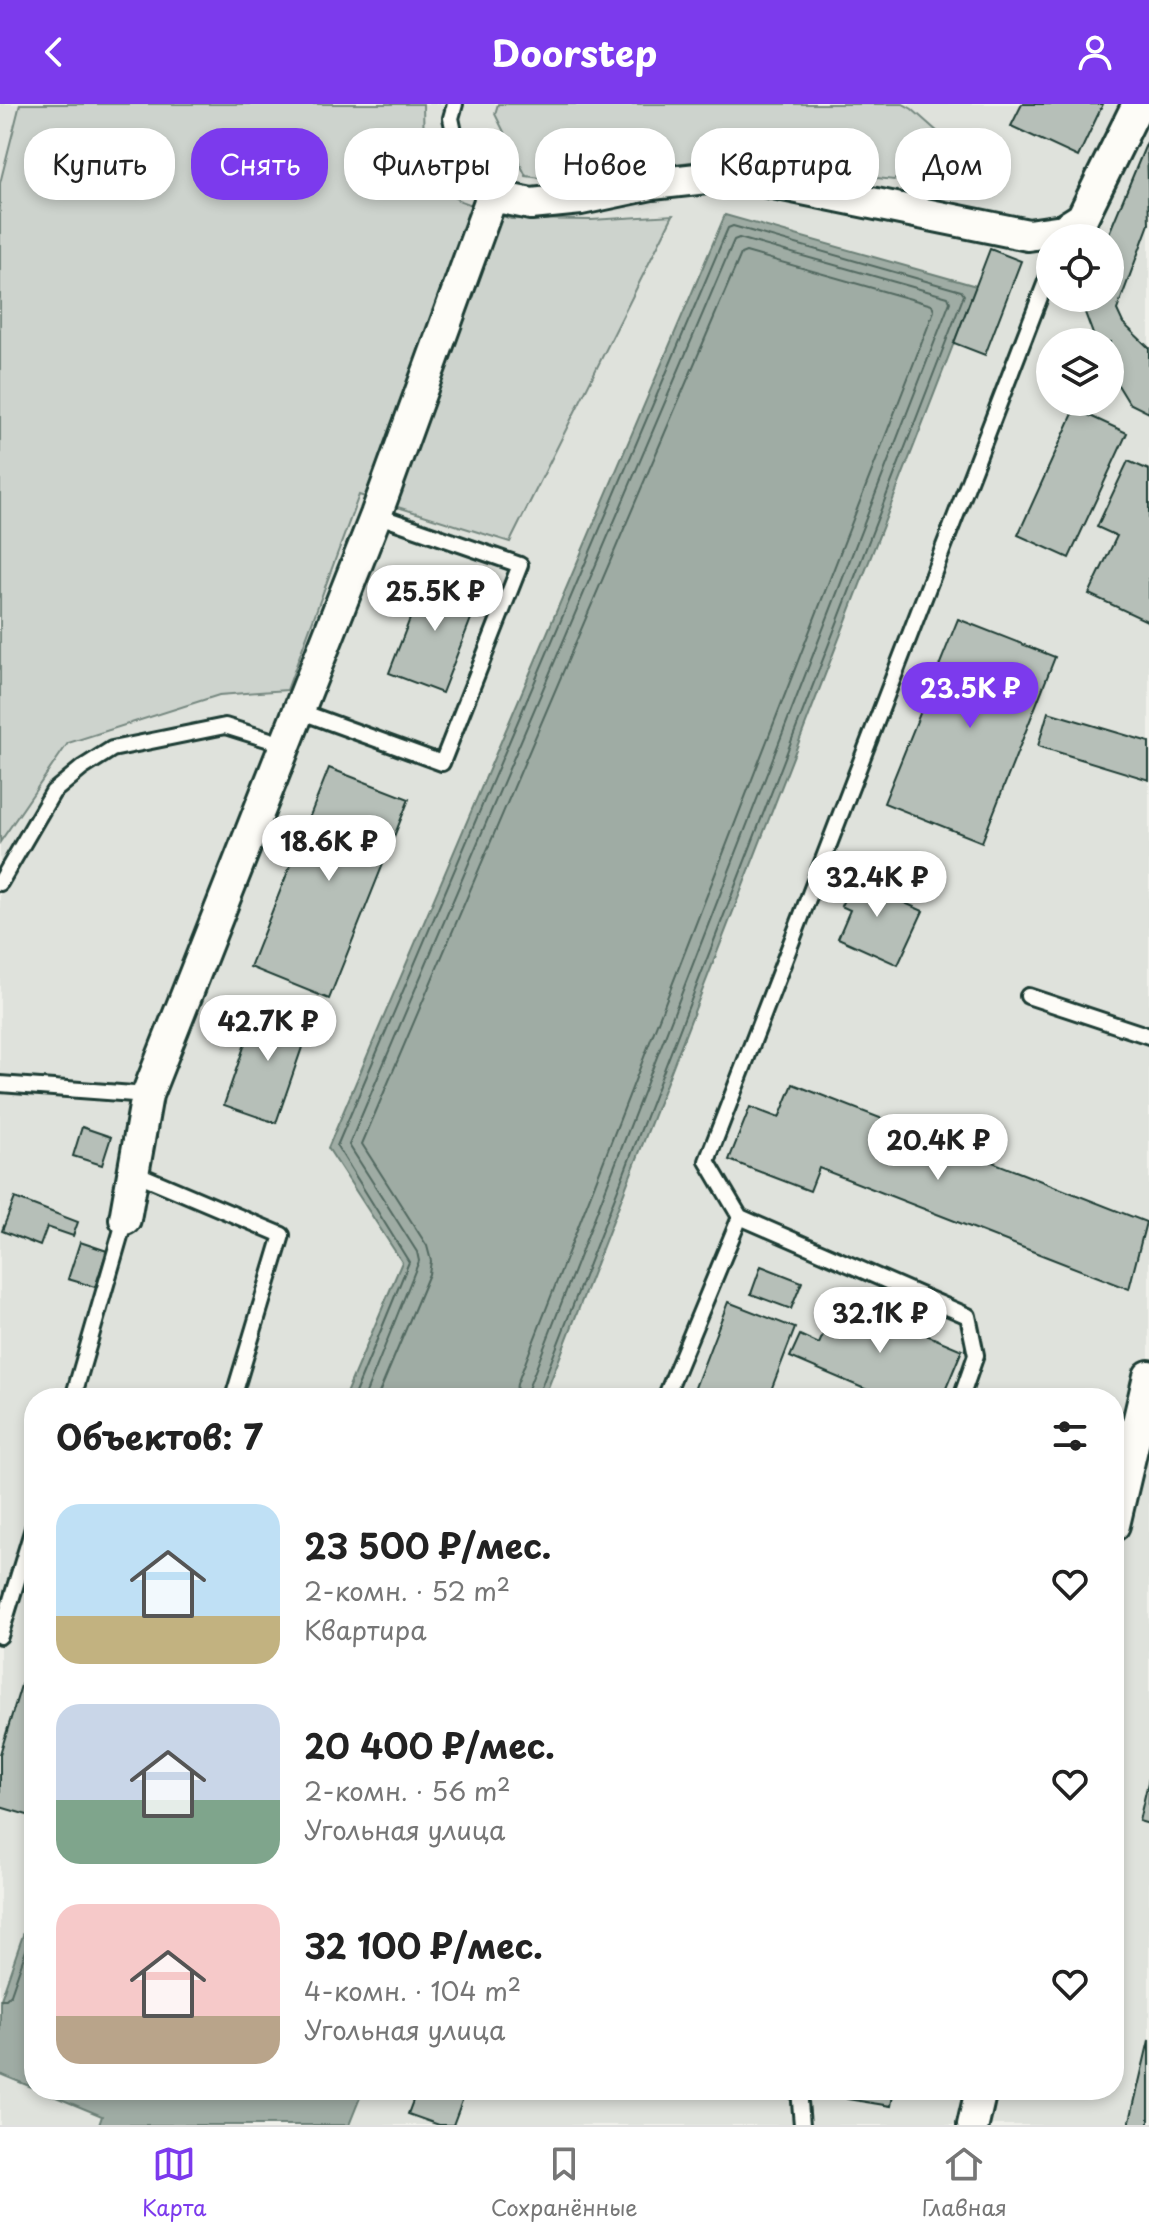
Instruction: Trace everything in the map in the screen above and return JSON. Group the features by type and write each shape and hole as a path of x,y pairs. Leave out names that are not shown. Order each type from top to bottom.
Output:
{"street":[{"path":"1074,224 1082,218 1138,104"},
{"path":"512,200 531,204 581,199 652,184 734,175 1036,235"},
{"path":"125,1219 147,1095 376,515 491,200"},
{"path":"1124,1482 1149,1376"},
{"path":"973,2125 979,2100"}],"lane":[{"path":"453,128 451,118 455,104"},
{"path":"964,1388 976,1355 968,1316 740,1217 707,1161 1036,307"},
{"path":"299,711 442,763 520,565 376,515"},
{"path":"0,883 53,792 112,749 225,726 286,745"},
{"path":"1028,996 1149,1036"},
{"path":"0,1084 147,1095"},
{"path":"133,1172 282,1235 236,1388"},
{"path":"669,1388 740,1217"},
{"path":"76,1388 125,1219"},
{"path":"0,1636 24,1558"},
{"path":"800,2100 802,2125"}],"shaded area":[{"path":"0,104 1149,104 1149,2125 349,2125 359,2100 1124,2100 1124,1388 548,1388 975,287 726,215 328,1148 402,1262 348,1388 24,1388 24,1932 0,2002"},
{"path":"20,104 423,104 424,128 344,128 344,200 458,200 511,219 591,220 673,215 510,542 359,495 287,690 219,695 68,743 0,842 0,183"},
{"path":"498,104 903,104 933,128 895,128 894,180 879,178 879,128 691,128 691,162 675,164 675,128 535,128 535,177 526,176 519,162 519,128 502,128 495,114"},
{"path":"0,2074 24,2084 24,2100 63,2100 102,2116 99,2125 0,2125"}],"water":[{"path":"725,215 976,286 548,1388 348,1388 402,1262 328,1148"},
{"path":"24,1932 24,2084 0,2074 0,2002"},
{"path":"63,2100 359,2100 349,2125 99,2125 102,2116"}],"building":[{"path":"1022,104 1103,104 1078,157 1011,126"},
{"path":"1147,142 1149,224 1124,291 1124,224 1113,224"},
{"path":"990,249 1021,261 985,355 954,343"},
{"path":"1085,312 1118,312 1123,323 1149,348 1149,413 1129,403 1124,395 1124,328 1091,328"},
{"path":"1072,416 1090,416 1127,433 1069,558 1018,535"},
{"path":"1128,461 1149,470 1149,622 1089,594 1117,536 1097,527"},
{"path":"428,572 481,593 442,693 389,673"},
{"path":"958,619 1055,657 982,842 884,803"},
{"path":"1048,712 1149,742 1149,780 1038,746"},
{"path":"329,768 409,799 329,999 250,967"},
{"path":"859,867 886,879 880,892 923,911 898,965 838,938 850,910 841,906"},
{"path":"259,1003 311,1021 276,1123 224,1105"},
{"path":"793,1084 1146,1222 1129,1289 819,1168 810,1191 729,1160 750,1107 779,1118"},
{"path":"82,1127 111,1137 102,1165 73,1156"},
{"path":"15,1198 78,1222 73,1236 47,1227 40,1246 2,1231"},
{"path":"80,1242 107,1251 95,1287 68,1279"},
{"path":"761,1266 802,1282 791,1309 751,1294"},
{"path":"839,1298 962,1350 946,1388 863,1388 790,1357 800,1335 819,1344"},
{"path":"728,1302 795,1328 772,1388 695,1388"},
{"path":"24,1676 24,1814 0,1807 0,1754"},
{"path":"1149,1778 1149,1824 1139,1821"},
{"path":"1149,2040 1149,2125 1129,2125"},
{"path":"413,2100 462,2100 453,2125 439,2125 408,2114"},
{"path":"853,2100 892,2100 891,2106"}]}
